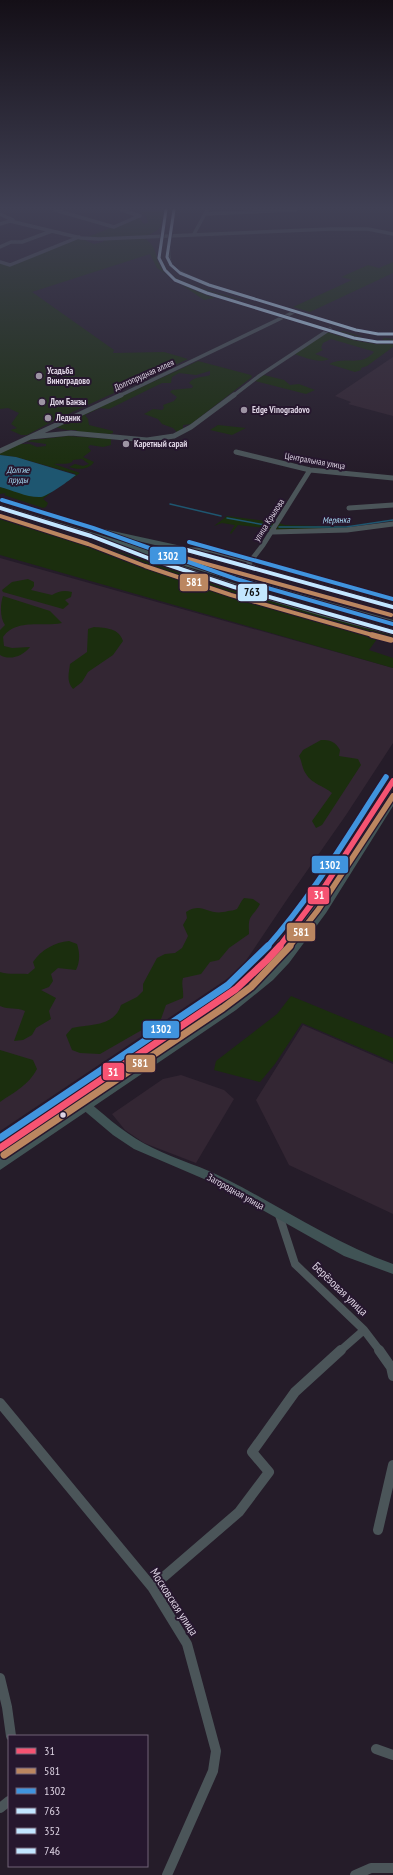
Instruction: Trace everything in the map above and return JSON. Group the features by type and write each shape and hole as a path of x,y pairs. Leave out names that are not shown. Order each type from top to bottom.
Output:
{"highway":[{"path":"0,500 392,620"},
{"path":"0,508 307,600 392,620"}],"main road":[{"path":"102,530 187,550 393,607"},
{"path":"91,536 148,558 234,587 393,632"},
{"path":"0,1148 219,1001 251,976 283,942 311,906 393,781"},
{"path":"0,1165 85,1105 232,1007 269,977 285,960 322,910 393,798"}],"street":[{"path":"248,298 365,332 392,334"},
{"name":"Долгопрудная аллея","path":"0,451 198,359 294,312"},
{"path":"30,437 71,433 147,440 174,436 191,428 259,376 330,329"},
{"name":"Центральная улица","path":"236,452 310,470 393,478"},
{"name":"улица Крылова","path":"251,561 272,532 310,470"},
{"path":"349,508 393,505"},
{"path":"272,532 347,530 393,524"},
{"path":"187,550 211,550 251,561 250,566 264,572"},
{"name":"Загородная улица","path":"85,1105 123,1137 139,1147 222,1182 279,1215 369,1262 393,1269"},
{"name":"Берёзовая улица","path":"279,1215 295,1264 364,1330 392,1367 393,1376"},
{"path":"152,1587 239,1512 269,1472 252,1452 295,1392 364,1330"},
{"name":"Московская улица","path":"0,1403 152,1587 187,1644 216,1751 213,1771 167,1875"},
{"path":"378,1530 393,1465"},
{"path":"0,1678 3,1706 11,1735"},
{"path":"376,1749 393,1755"},
{"path":"0,1808 8,1802"},
{"path":"355,1875 371,1868 393,1868"}],"shaded area":[{"path":"393,357 393,416 348,404 351,402 335,396"},
{"path":"0,558 393,668 393,743 346,815 239,971 0,1131"},
{"path":"303,1025 393,1064 393,1214 289,1165 256,1100"},
{"path":"181,1075 224,1090 234,1099 196,1163 144,1143 125,1130 112,1114 163,1079"}],"green space":[{"path":"0,298 40,298 114,350 113,353 164,352 188,359 55,420 27,435 21,435 10,430 17,428 11,424 19,413 8,408 0,409"},
{"path":"200,298 216,298 204,300"},
{"path":"314,298 341,298 310,312 293,307"},
{"path":"331,330 337,334 342,331 363,337 358,340 378,344 385,344 389,342 382,340 384,338 393,339 393,347 367,366 361,368 361,370 355,372 329,364 341,361 363,359 369,357 374,352 331,339 323,343 321,348 323,350 315,354 329,359 321,361 294,354"},
{"path":"198,361 251,375 252,377 191,424 183,425 183,429 177,432 173,428 162,424 158,419 144,414 153,409 162,410 164,408 163,405 174,401 177,397 170,392 172,390 192,388 193,386 189,383 191,381 196,378 210,375 210,371 196,375 179,373 172,377 171,383 162,383 109,409 100,408 85,415 88,419 89,425 113,431 113,433 78,432 76,430 67,430 55,427"},
{"path":"264,375 284,380 290,385 299,384 315,390 306,394 255,381"},
{"path":"218,425 246,428 232,435 210,430"},
{"path":"68,436 111,439 111,445 103,447 90,445 88,447 91,451 83,457 94,462 86,468 76,469 69,467 75,464 83,466 89,464 82,459 73,460 72,462 68,463 54,464 80,473 43,499 48,503 46,507 43,508 4,495 6,493 0,494 0,487 42,496 76,474 16,457 0,455 0,452 20,444 30,444 37,447 46,446 46,444 25,441"},
{"path":"0,514 81,539 224,588 393,636 393,644 377,639 369,650 393,658 393,668 0,555"},
{"path":"227,516 275,522 271,530 265,530 266,528 238,525 231,534 230,533 235,525 222,523 214,526"},
{"path":"279,523 285,525 350,527 347,529 275,530"},
{"path":"28,579 34,582 34,586 31,590 52,595 62,591 72,592 71,597 65,600 69,604 63,609 3,592 2,590 12,582"},
{"path":"3,596 50,611 62,623 22,625 8,631 3,637 4,646 12,648 30,647 24,653 16,657 4,657 0,655 0,630 5,625 2,619 1,611"},
{"path":"94,627 107,628 115,631 123,641 113,655 88,672 82,682 73,689 69,683 70,664 87,652 88,629"},
{"path":"321,740 334,743 340,750 339,756 358,759 361,765 322,825 316,828 312,821 332,793 315,783 309,777 304,770 299,756 303,750"},
{"path":"244,898 253,899 260,904 250,919 249,934 229,948 219,960 210,962 201,974 183,978 183,998 166,1005 161,1019 100,1054 80,1053 72,1050 66,1035 72,1028 94,1025 107,1021 113,1017 118,1012 121,1005 137,997 143,991 143,984 157,958 165,954 175,953 182,948 188,936 183,925 187,918 186,912 197,908 215,912 234,910 237,909"},
{"path":"69,941 77,944 78,947 79,961 76,970 58,968 51,974 53,981 49,987 41,990 56,998 49,1011 51,1019 36,1028 32,1035 23,1040 14,1041 25,1011 0,1006 0,972 10,974 28,974 35,968 33,962 44,950 59,943"},
{"path":"291,996 393,1038 393,1062 302,1023 275,1064 260,1082 214,1070 216,1061 277,1014"},
{"path":"0,1050 33,1060 37,1069 30,1080 0,1102"}],"water":[{"name":"Долгие пруды","path":"0,455 16,457 76,475 59,488 44,496 36,497 25,495 0,487"}],"waterway":[{"name":"Мерянка","path":"170,504 221,516"},
{"name":"Мерянка","path":"227,518 271,526"},
{"name":"Мерянка","path":"279,527 346,527 393,520"}],"transit line":[{"name":"746","path":"222,298 354,338 377,342 393,342"},
{"name":"352","path":"250,298 356,330 378,334 393,334"},
{"name":"1302","path":"2,500 93,528 151,550 236,579 393,624"},
{"name":"763","path":"0,508 91,536 148,558 234,587 393,632"},
{"name":"581","path":"0,516 88,544 145,566 231,595 391,640"},
{"name":"1302","path":"189,542 393,599"},
{"name":"763","path":"187,550 393,607"},
{"name":"581","path":"185,558 391,615"},
{"name":"1302","path":"0,1138 238,977 263,952 302,905 320,880 386,777"},
{"name":"31","path":"0,1148 219,1001 246,981 267,960 307,912 393,781"},
{"name":"581","path":"4,1155 223,1008 251,987 289,947 318,910 393,796"}],"place":[{"name":"Усадьба Виноградово","path":"39,376"},
{"name":"Дом Банзы","path":"42,402"},
{"name":"Edge Vinogradovo","path":"244,410"},
{"name":"Ледник","path":"48,418"},
{"name":"Каретный сарай","path":"126,444"}]}
